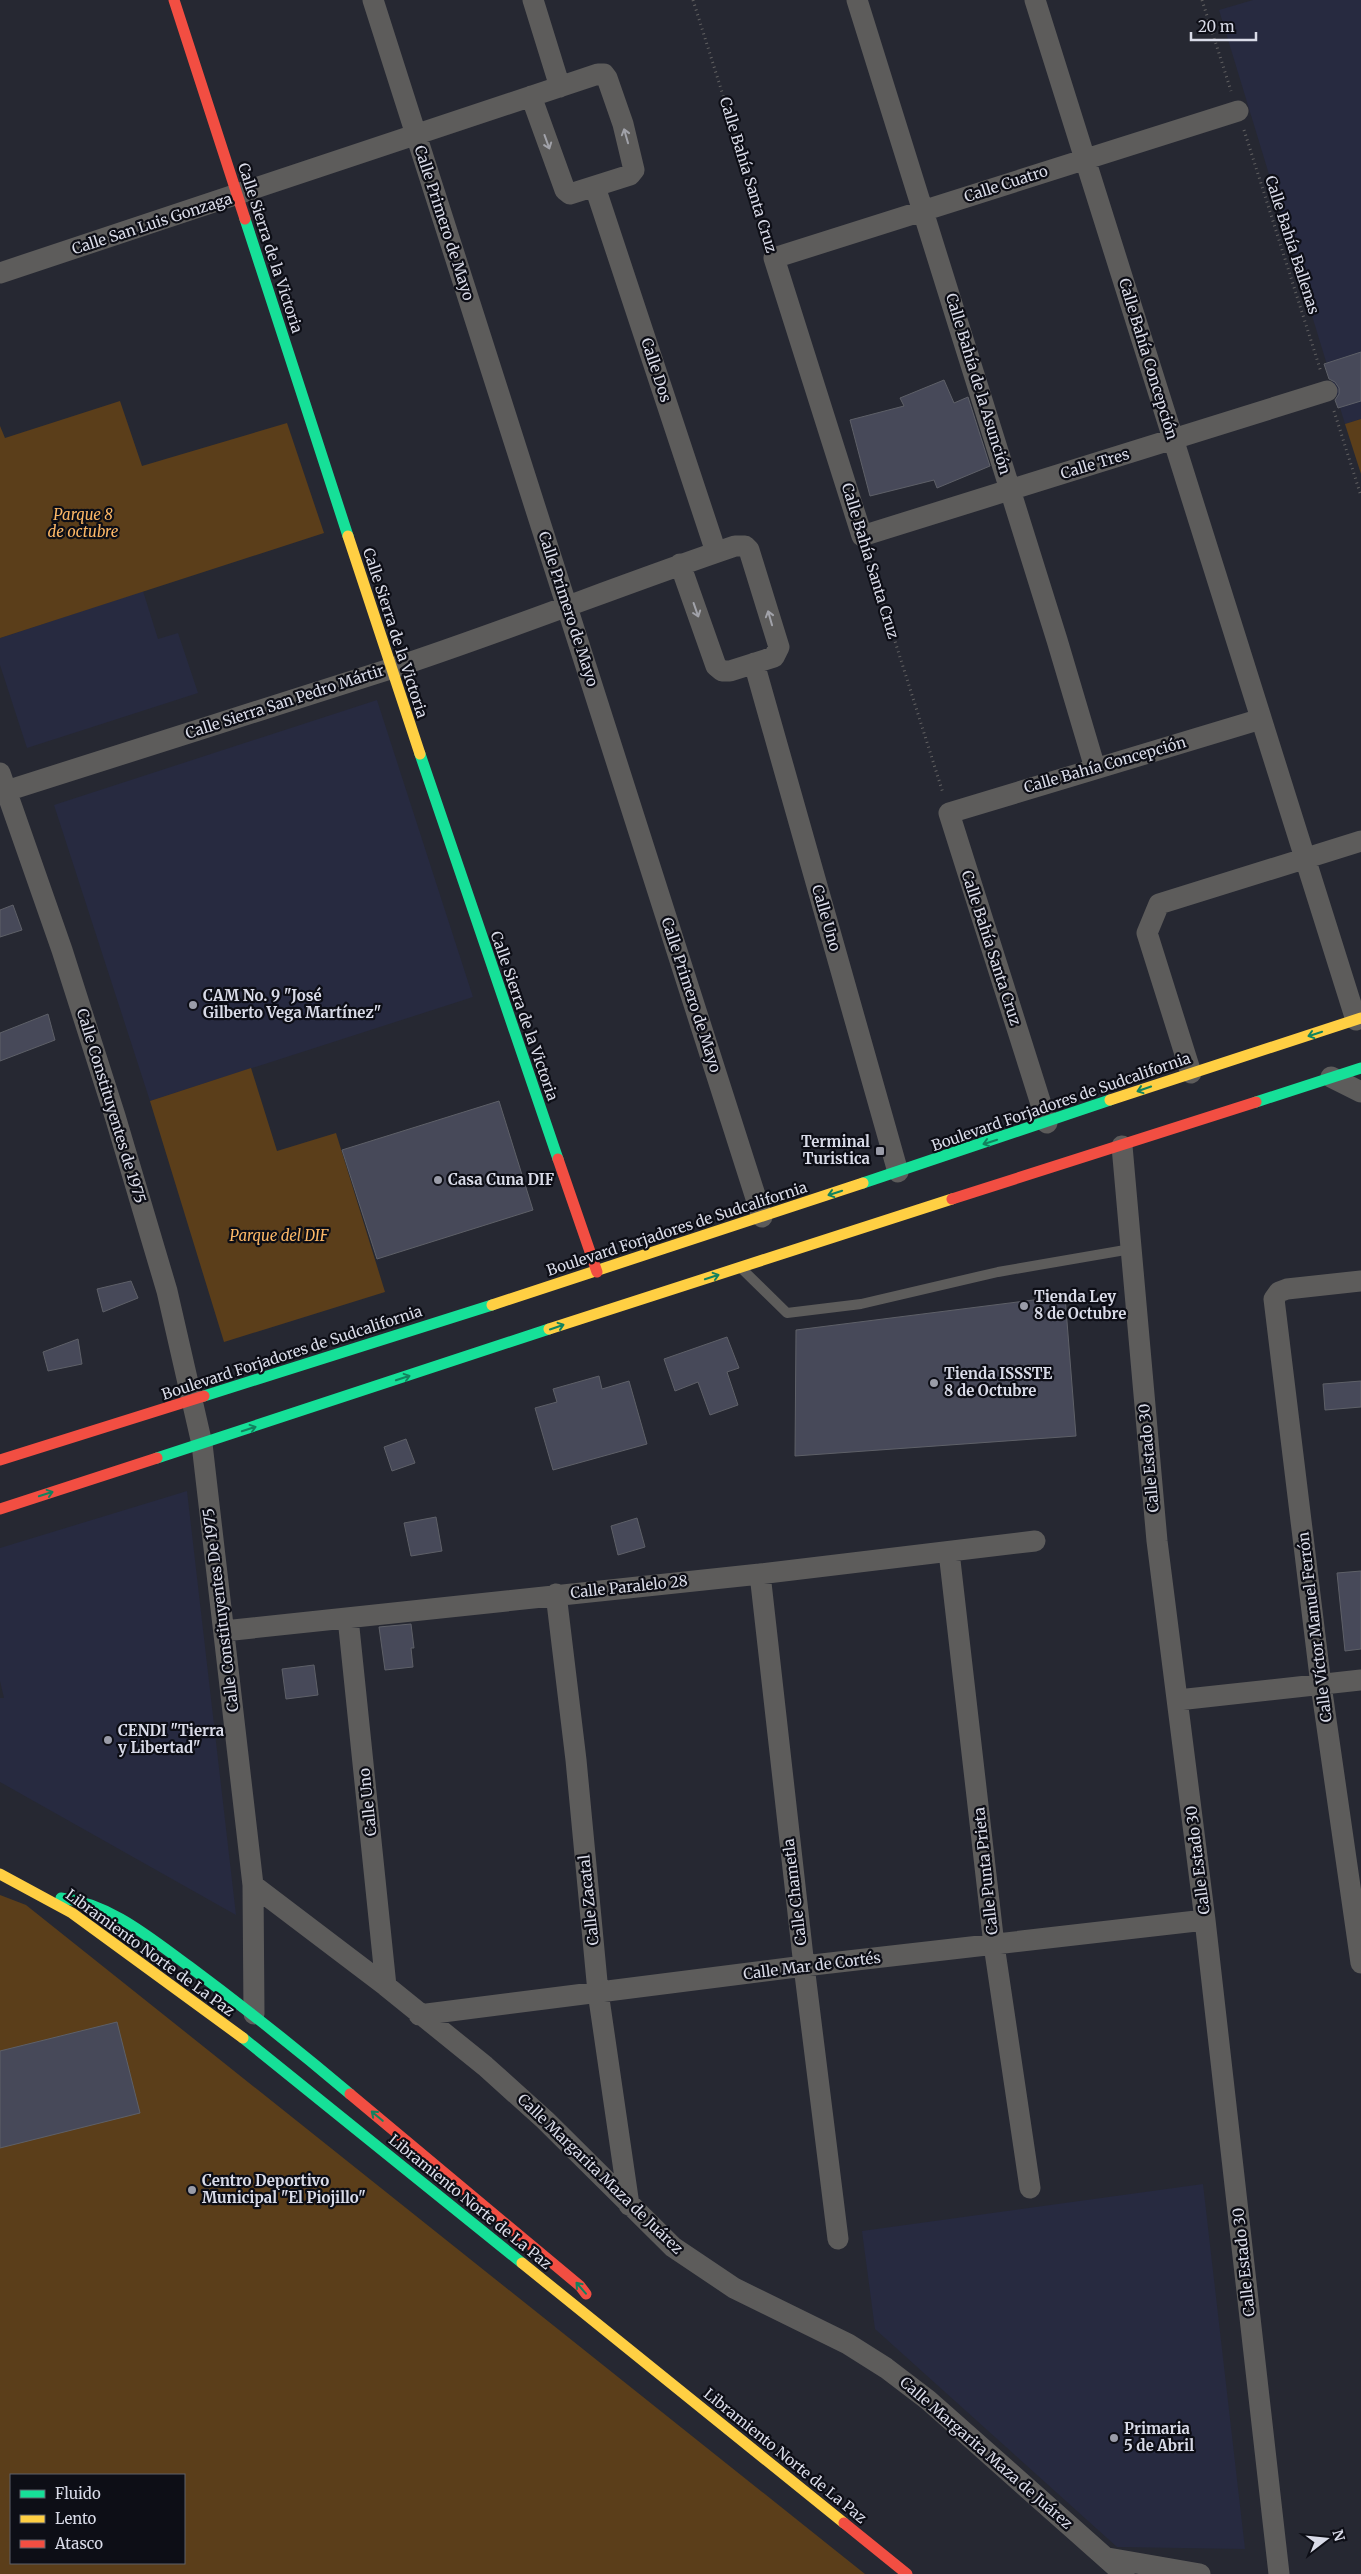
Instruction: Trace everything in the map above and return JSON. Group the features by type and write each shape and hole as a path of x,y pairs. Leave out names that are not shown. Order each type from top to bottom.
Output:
{"main road":[{"name":"Calle Sierra de la Victoria","path":"174,0 391,669 597,1272"},
{"name":"Boulevard Forjadores de Sudcalifornia","path":"0,1460 597,1272 1358,1019"},
{"path":"0,1509 1361,1068"},
{"name":"Libramiento Norte de La Paz","path":"0,1874 72,1913 260,2051 906,2574"},
{"path":"38,1894 78,1900 108,1911 136,1928 254,2014 580,2286 593,2303 605,2330"}],"street":[{"name":"Calle Primero de Mayo","path":"374,0 762,1217"},
{"path":"533,0 560,87"},
{"name":"Calle Bahía de la Asunción","path":"857,0 924,210 1096,768"},
{"name":"Calle Bahía Concepción","path":"1035,0 1305,859 1358,1019"},
{"name":"Calle San Luis Gonzaga","path":"0,273 238,196 416,134 530,96 560,87 598,74 604,74 607,78 625,132 634,170 630,174 570,194 565,190 530,96"},
{"name":"Calle Cuatro","path":"774,258 1238,111"},
{"name":"Calle Dos","path":"595,187 716,552"},
{"name":"Calle Bahía Santa Cruz","path":"774,258 862,536"},
{"name":"Calle Tres","path":"862,536 1327,391"},
{"name":"Calle Sierra San Pedro Mártir","path":"2,786 391,669 567,608 680,564 735,546 745,546 749,550 779,647 774,657 730,671 722,671 716,666 680,564"},
{"name":"Calle Uno","path":"754,663 898,1172"},
{"name":"Calle Bahía Concepción","path":"949,813 1261,719"},
{"name":"Calle Constituyentes de 1975","path":"2,786 62,950 115,1116 167,1291 194,1400 202,1444"},
{"name":"Calle Bahía Santa Cruz","path":"949,813 1047,1123"},
{"path":"1191,1073 1147,933 1159,904 1361,841"},
{"path":"1331,1077 1361,1092"},
{"name":"Calle Estado 30","path":"1122,1146 1157,1541 1205,1920 1280,2574"},
{"name":"Calle Víctor Manuel Ferrón","path":"1361,1281 1279,1292 1274,1299 1321,1685 1361,1963"},
{"name":"Calle Constituyentes De 1975","path":"202,1444 253,1885 254,2014"},
{"name":"Calle Paralelo 28","path":"224,1631 556,1594 760,1574 1035,1541"},
{"name":"Calle Punta Prieta","path":"949,1552 994,1945 1030,2188"},
{"name":"Calle Chametla","path":"760,1574 804,1966 838,2239"},
{"name":"Calle Zacatal","path":"556,1594 576,1760 598,1992 629,2205"},
{"name":"Calle Uno","path":"348,1618 386,1986"},
{"path":"1178,1700 1361,1680"},
{"name":"Calle Margarita Maza de Juárez","path":"253,1885 386,1986 419,2015 484,2066 539,2114 673,2247 734,2288 848,2344 907,2384 928,2400 1124,2574"},
{"name":"Calle Mar de Cortés","path":"419,2015 804,1966 1205,1920"},
{"path":"1108,2558 1200,2574"}],"lane":[{"path":"741,1268 787,1313 861,1304 998,1272 1131,1250"}],"path":[{"name":"Calle Bahía Santa Cruz","path":"693,0 774,258"},
{"name":"Calle Bahía Ballenas","path":"1202,0 1361,496"},
{"name":"Calle Bahía Santa Cruz","path":"862,536 949,813"}],"shaded area":[{"path":"1253,0 1361,0 1361,419 1345,424 1219,10"},
{"path":"143,591 158,639 178,633 198,693 27,748 0,665 0,638"},
{"path":"377,700 473,997 150,1101 54,805"},
{"name":"CENDI \"Tierra y Libertad\"","path":"187,1491 236,1915 0,1782 0,1698 4,1698 0,1681 0,1548"},
{"name":"Primaria 5 de Abril","path":"1203,2184 1245,2549 1117,2547 875,2329 862,2231"}],"green space":[{"name":"Parque 8 de octubre","path":"120,401 142,466 287,423 324,533 0,638 0,426 5,438"},
{"path":"1361,419 1361,474 1345,424"},
{"name":"Parque del DIF","path":"251,1068 277,1151 336,1133 385,1292 224,1342 150,1101"},
{"name":"Centro Deportivo Municipal \"El Piojillo\"","path":"0,1895 26,1905 865,2574 0,2574"}],"building":[{"path":"1361,352 1361,401 1338,408 1335,400 1339,394 1339,388 1335,382 1329,379 1324,364"},
{"path":"944,380 954,403 968,397 990,466 937,488 934,480 870,496 850,420 904,406 900,398"},
{"path":"13,905 22,930 0,937 0,910"},
{"path":"48,1014 55,1040 0,1061 0,1033"},
{"name":"Casa Cuna DIF","path":"499,1101 533,1210 377,1259 342,1150"},
{"path":"131,1281 138,1298 103,1312 97,1289"},
{"name":"Tienda ISSSTE 8 de Octubre","path":"1065,1296 1076,1436 795,1456 796,1330"},
{"path":"727,1337 739,1368 727,1372 738,1405 710,1415 698,1382 675,1391 664,1359"},
{"path":"78,1339 82,1364 48,1371 43,1352"},
{"path":"599,1376 602,1389 629,1381 647,1444 553,1470 535,1408 557,1402 553,1389"},
{"path":"1361,1381 1361,1407 1325,1410 1323,1384"},
{"path":"406,1439 415,1463 392,1471 384,1447"},
{"path":"436,1517 442,1551 411,1556 404,1523"},
{"path":"637,1518 645,1547 618,1555 611,1526"},
{"path":"1361,1571 1361,1649 1345,1651 1337,1573"},
{"path":"411,1624 414,1648 411,1648 413,1667 385,1670 379,1627"},
{"path":"314,1665 318,1695 286,1699 282,1669"},
{"path":"117,2022 140,2113 0,2148 0,2051"}],"traffic: fast":[{"path":"245,219 348,536"},
{"path":"420,754 558,1159"},
{"path":"1256,1102 1361,1068"},
{"path":"863,1183 1110,1100"},
{"path":"204,1396 492,1305"},
{"path":"157,1458 549,1329"},
{"path":"61,1898 97,1907 145,1934 251,2014 350,2094"},
{"path":"243,2038 522,2263"}],"traffic: slow":[{"path":"348,536 420,754"},
{"path":"1110,1100 1361,1018"},
{"path":"492,1305 863,1183"},
{"path":"549,1329 952,1199"},
{"path":"0,1874 72,1913 243,2038"},
{"path":"522,2263 844,2523"}],"traffic: jam":[{"path":"174,0 245,219"},
{"path":"952,1199 1256,1102"},
{"path":"558,1159 597,1272"},
{"path":"0,1460 204,1396"},
{"path":"0,1509 157,1458"},
{"path":"350,2094 580,2286 586,2294"},
{"path":"844,2523 907,2574"}],"place":[{"name":"CAM No. 9 \"José Gilberto Vega Martínez\"","path":"193,1005"},
{"name":"Terminal Turistica","path":"880,1151"},
{"name":"Casa Cuna DIF","path":"438,1180"},
{"name":"Tienda Ley 8 de Octubre","path":"1024,1306"},
{"name":"Tienda ISSSTE 8 de Octubre","path":"934,1383"},
{"name":"CENDI \"Tierra y Libertad\"","path":"108,1740"},
{"name":"Centro Deportivo Municipal \"El Piojillo\"","path":"192,2190"},
{"name":"Primaria 5 de Abril","path":"1114,2438"}]}
